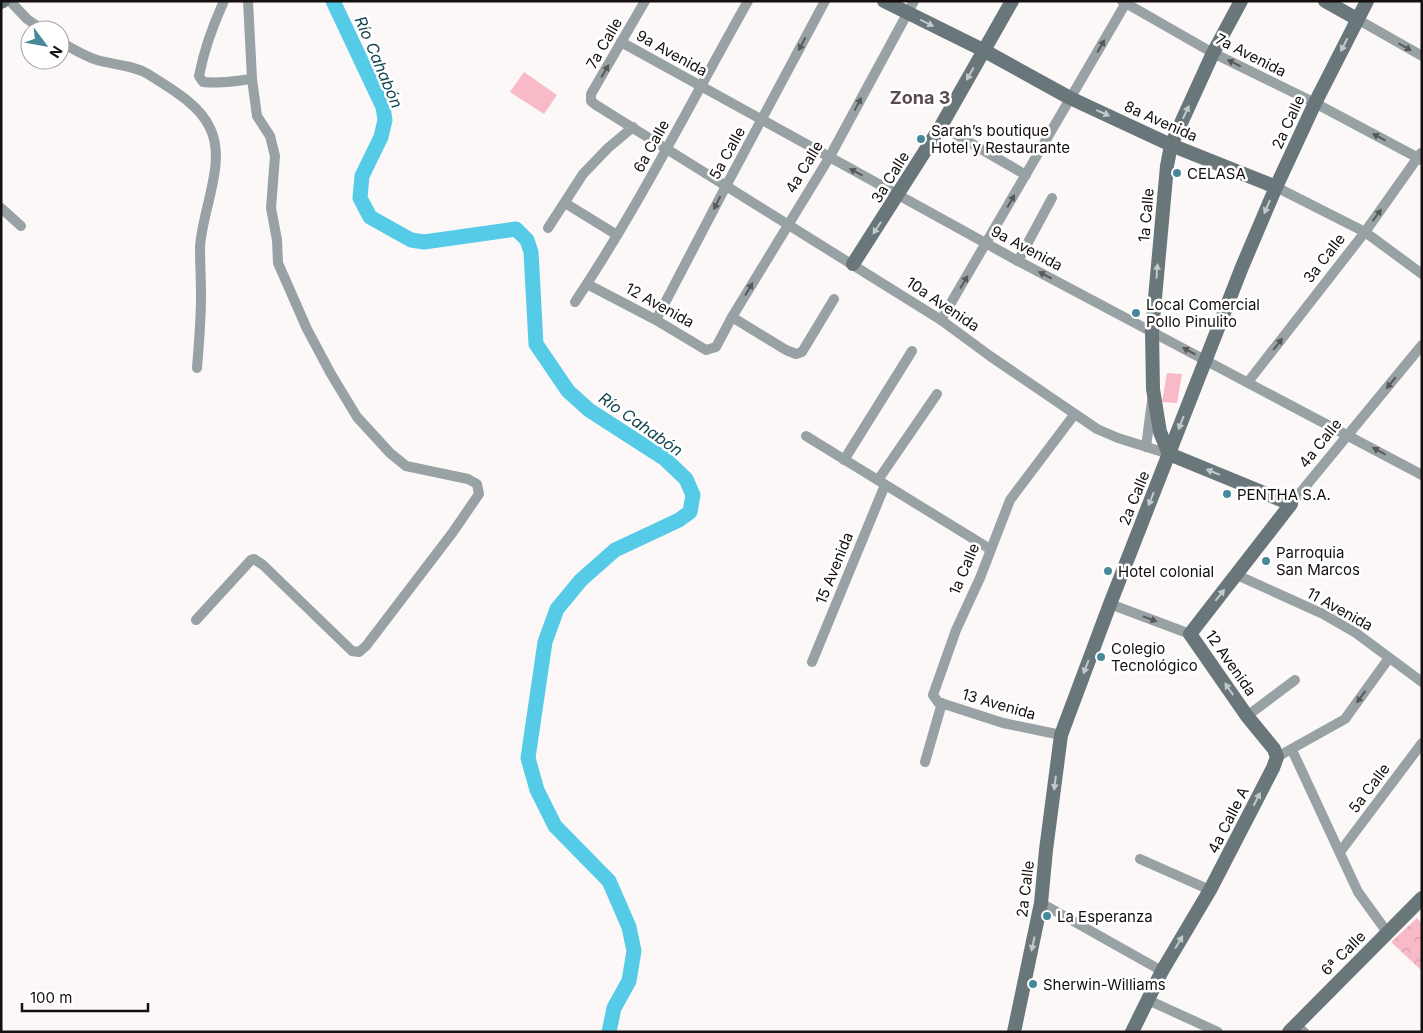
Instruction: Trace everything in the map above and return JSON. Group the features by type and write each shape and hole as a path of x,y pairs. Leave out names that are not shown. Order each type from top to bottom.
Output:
{"main road":[{"name":"8a Avenida","path":"884,1 911,7 982,50 1070,98 1172,144 1276,187"},
{"name":"3a Calle","path":"853,264 941,126 982,50 1012,1"},
{"name":"1a Calle","path":"1153,389 1152,331 1162,204 1167,166 1172,144 1213,53 1241,1"},
{"path":"1325,1 1357,19"},
{"name":"2a Calle","path":"1014,1032 1041,904 1061,735 1205,360 1276,187 1314,103 1366,1"},
{"path":"1153,389 1160,432 1169,454"},
{"name":"10a Avenida","path":"1169,454 1290,504"},
{"name":"4a Calle","path":"1190,634 1290,504"},
{"name":"12 Avenida","path":"1190,634 1247,716 1274,749 1277,757"},
{"name":"4a Calle A","path":"1132,1032 1162,971 1210,890 1277,757"},
{"name":"6ª Calle","path":"1296,1030 1387,932 1422,898"}],"street":[{"path":"10,1 28,20"},
{"path":"224,1 213,25 198,76 203,82 218,84 252,79"},
{"path":"196,620 250,560 254,559 263,565 352,651 359,652 366,646 413,585 479,494 478,484 468,479 406,466 390,453 357,417 307,329 278,263 277,240 271,208 276,156 270,136 257,116 252,79 248,1"},
{"name":"7a Calle","path":"591,100 591,94 645,1"},
{"name":"6a Calle","path":"575,302 668,150 700,86 748,1"},
{"name":"5a Calle","path":"656,320 824,1"},
{"path":"941,320 1125,2"},
{"name":"7a Avenida","path":"1125,2 1213,53 1420,156"},
{"name":"4a Calle","path":"716,346 829,158 911,7"},
{"path":"1357,19 1422,56"},
{"name":"9a Avenida","path":"622,42 761,121 1018,261 1348,434 1422,475"},
{"path":"70,47 96,60 130,66 146,73 178,94 201,113 210,127 216,143 216,163 203,222 200,247 201,324 197,368"},
{"name":"10a Avenida","path":"591,100 596,105 941,320 1074,415 1097,429 1169,454"},
{"path":"941,126 1026,175"},
{"path":"548,228 583,174 608,148 633,128"},
{"name":"3a Calle","path":"1248,382 1365,232 1420,156"},
{"name":"8a Avenida","path":"1276,187 1365,232 1422,274"},
{"path":"1018,261 1052,198"},
{"path":"565,203 617,235"},
{"path":"1,208 21,226"},
{"name":"12 Avenida","path":"587,284 656,320 706,350 716,346"},
{"path":"732,317 786,350 796,354 802,352 834,299"},
{"name":"4a Calle","path":"1290,504 1422,345"},
{"path":"844,460 912,351"},
{"name":"1a Calle","path":"1146,447 1153,389"},
{"name":"15 Avenida","path":"812,662 882,482 937,394"},
{"name":"1a Calle","path":"933,695 956,630 980,578 1010,500 1074,415"},
{"path":"806,436 990,549"},
{"name":"11 Avenida","path":"1236,575 1323,614 1356,633 1422,682"},
{"name":"12 Avenida","path":"1110,604 1190,634"},
{"path":"1277,757 1345,719 1389,658"},
{"path":"1247,716 1295,680"},
{"name":"13 Avenida","path":"933,695 938,702 1003,723 1061,735"},
{"path":"925,762 942,703"},
{"name":"5a Calle","path":"1340,852 1422,743"},
{"path":"1292,750 1358,892 1387,932"},
{"path":"1140,859 1210,890"},
{"path":"1041,904 1162,971"},
{"path":"1148,1000 1218,1032"}],"green space":[{"path":"524,72 557,95 544,114 510,92"},
{"path":"1167,373 1182,374 1177,403 1162,402"},
{"path":"1417,918 1422,924 1422,971 1391,942"}],"waterway":[{"name":"Río Cahabón","path":"333,1 383,107 385,120 381,137 362,176 360,198 370,217 411,240 424,242 516,229 527,240 531,252 536,344 568,391 589,410 665,459 686,479 693,495 690,512 679,520 615,550 581,580 557,609 545,642 528,758 537,790 555,826 609,881 629,927 634,951 629,981 614,1008 609,1032"}],"place":[{"name":"Sarah’s boutique Hotel y Restaurante","path":"921,139"},
{"name":"CELASA","path":"1177,173"},
{"name":"Local Comercial Pollo Pinulito","path":"1136,313"},
{"name":"PENTHA S.A.","path":"1227,494"},
{"name":"Parroquia San Marcos","path":"1266,561"},
{"name":"Hotel colonial","path":"1108,571"},
{"name":"Colegio Tecnológico","path":"1101,657"},
{"name":"La Esperanza","path":"1047,916"},
{"name":"Sherwin-Williams","path":"1033,984"}],"district":[{"name":"Zona 3","path":"920,97"}]}
